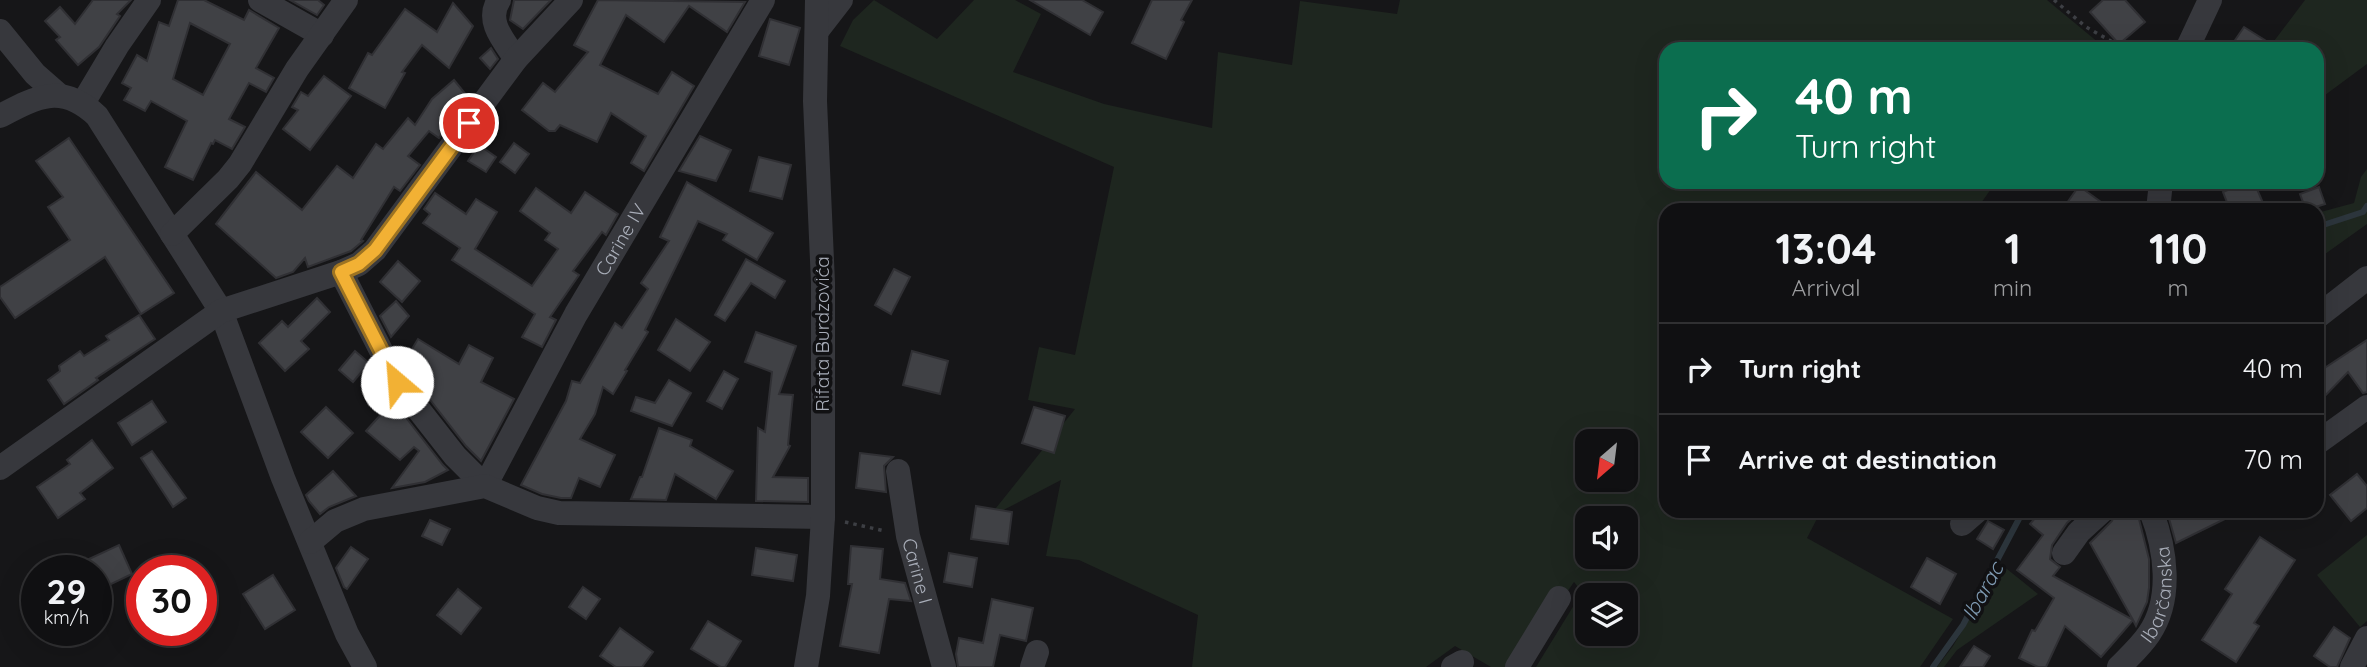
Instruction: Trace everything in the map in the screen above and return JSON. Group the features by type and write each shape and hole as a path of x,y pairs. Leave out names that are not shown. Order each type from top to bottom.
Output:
{"street":[{"path":"83,103 117,46 149,0"},
{"path":"260,0 322,35"},
{"path":"172,234 240,164 297,69 346,0"},
{"path":"499,0 495,6 494,19 498,33 516,59"},
{"path":"0,468 222,311 359,264 375,250 516,59 571,0"},
{"name":"Carine IV","path":"485,486 576,314 763,0"},
{"name":"Rifata Burdzovića","path":"806,667 818,596 822,517 823,284 816,101 817,0"},
{"path":"817,31 841,0"},
{"path":"2190,42 2210,0"},
{"path":"0,31 35,74 59,95 83,103 97,116 222,311 310,542 347,634 365,667"},
{"path":"0,116 26,102 59,95"},
{"path":"341,272 397,382 455,456 485,486 537,508 559,513 822,517"},
{"path":"2324,312 2367,278"},
{"path":"2324,438 2367,407"},
{"name":"Carine I","path":"898,471 908,537 944,667"},
{"path":"310,542 335,521 364,509 485,486"},
{"path":"2064,553 2079,532 2094,518"},
{"name":"Ibarčanska","path":"2128,662 2149,635 2160,614 2164,593 2165,567 2153,518"},
{"path":"1517,667 1559,598"},
{"path":"2352,667 2367,638"}],"path":[{"path":"2054,0 2086,26 2113,42"},
{"path":"822,517 908,537"}],"shaded area":[{"path":"874,0 937,39 974,0 1015,0 1041,14 1013,72 1104,104 1212,128 1218,52 1292,65 1300,1 1397,14 1400,0 2047,0 2098,42 1659,42 1659,189 1991,189 1981,203 1659,203 1659,518 1817,518 1807,538 1953,619 1920,667 1536,667 1575,603 1575,646 1638,646 1638,583 1574,582 1516,667 1491,667 1455,646 1426,667 1192,667 1198,615 1079,560 1046,556 1061,480 988,518 1075,409 1028,400 1039,347 1075,355 1114,167 840,46 853,20"},
{"path":"2305,0 2367,0 2367,64 2324,96 2324,42 2273,42"},
{"path":"2367,169 2367,224 2324,254 2324,211 2354,203 2361,177"},
{"path":"2367,535 2367,621 2360,627 2317,575"},
{"path":"2002,565 2038,594 1957,650 1944,667 1937,667 1953,646"}],"building":[{"path":"93,0 131,0 117,14 120,16 99,47 78,65 56,40 60,37 45,21 60,7 75,24"},
{"path":"178,0 204,0 244,20 249,10 279,28 256,68 274,78 266,92 249,83 229,119 245,127 232,149 215,140 211,143 193,180 165,167 187,121 151,101 145,111 124,100 131,88 122,83 137,55 147,61 159,22 169,26","holes":["190,23 230,44 203,95 173,79"]},
{"path":"290,0 318,0 324,5 317,15"},
{"path":"514,0 551,0 523,29 510,20"},
{"path":"598,0 745,2 727,32 689,6 664,42 626,15 600,65 658,94 672,72 694,86 644,171 631,163 646,136 611,113 597,142 560,125 555,131 549,131 522,110 543,83 555,92 588,52 574,45"},
{"path":"1030,0 1082,0 1103,12 1090,35"},
{"path":"1152,0 1192,0 1166,59 1132,43"},
{"path":"2103,0 2125,0 2145,22 2121,42 2117,42 2090,12"},
{"path":"453,3 473,26 449,68 422,45 402,72 405,73 385,108 349,88 368,53 372,55 405,9 437,32"},
{"path":"770,19 800,28 789,65 759,56"},
{"path":"2244,27 2268,42 2234,42"},
{"path":"491,48 498,59 490,69 480,58"},
{"path":"324,76 351,96 310,150 283,129 298,110 292,107 301,92 308,96"},
{"path":"454,80 468,97 447,113 453,117 439,138 429,131 408,156 420,165 400,191 394,187 361,240 363,241 351,251 308,267 305,258 293,272 276,278 216,224 256,172 302,210 337,166 353,178 376,144 383,149 408,118 415,125 432,99"},
{"path":"700,136 731,150 716,181 679,171"},
{"path":"69,138 174,293 141,314 105,257 15,318 0,297 0,287 70,240 48,207 63,197 36,161"},
{"path":"514,143 529,154 515,173 500,162"},
{"path":"479,145 496,157 486,172 468,161"},
{"path":"759,157 791,165 782,199 750,191"},
{"path":"687,182 773,233 757,260 723,240 727,234 698,221 645,330 648,332 625,370 627,371 613,394 603,387 595,414 580,439 615,455 600,487 579,478 571,498 561,498 521,485 566,401 572,381 580,383 615,323 622,328 648,289 641,283 669,241 660,237"},
{"path":"536,188 571,213 585,192 618,214 606,235 602,232 573,271 579,275 550,317 556,320 542,347 522,337 535,314 452,260 460,248 423,223 430,214 424,209 435,193 466,214 476,199 497,212 475,249 532,286 558,249 545,240 550,233 520,211"},
{"path":"2077,189 2083,189 2102,203 2067,203"},
{"path":"2230,189 2257,189 2263,203 2227,203 2223,192"},
{"path":"2320,189 2325,204 2303,203 2300,194"},
{"path":"746,259 785,281 775,298 751,283 725,321 715,315"},
{"path":"398,261 420,281 402,302 380,282"},
{"path":"894,269 910,277 891,314 875,305"},
{"path":"317,298 330,312 301,341 309,349 285,371 259,343 282,321 288,327"},
{"path":"396,301 409,316 391,337 380,316"},
{"path":"139,315 155,339 96,378 98,380 64,404 48,380 60,371 59,366 80,351 84,356 109,340 106,336"},
{"path":"676,319 710,342 690,371 658,350"},
{"path":"756,332 796,346 779,394 793,395 790,446 773,477 808,478 808,502 756,501 758,428 765,432 772,372 745,362"},
{"path":"418,339 459,364 469,345 493,358 481,382 514,399 481,461 466,446 410,374 404,362"},
{"path":"2367,340 2367,392 2363,393 2348,372 2324,397 2324,368"},
{"path":"355,351 369,363 353,382 339,370"},
{"path":"912,351 948,361 940,394 903,385"},
{"path":"724,371 738,379 722,409 707,401"},
{"path":"669,380 691,393 672,426 631,411 636,397 655,403"},
{"path":"152,401 166,422 132,445 118,423"},
{"path":"393,401 448,470 425,482 392,488 419,451 414,447 400,460 366,431"},
{"path":"326,407 353,433 328,458 301,432"},
{"path":"1034,407 1065,416 1054,453 1022,443"},
{"path":"659,428 692,440 690,446 733,471 716,499 675,474 666,500 631,499 642,477"},
{"path":"92,440 113,468 80,493 85,499 58,518 37,487 70,464 67,460"},
{"path":"152,451 186,498 173,507 141,458"},
{"path":"860,453 893,457 884,466 886,492 856,488"},
{"path":"333,471 356,496 329,507 320,514 306,495"},
{"path":"2357,474 2367,486 2367,508 2351,521 2330,495"},
{"path":"976,506 1012,512 1008,544 971,539"},
{"path":"2035,518 2072,518 2052,545 2050,559 2060,567 2053,576 2133,620 2101,657 2065,626 2046,667 2038,667 2019,658 2032,630 2035,631 2054,598 2017,570 2043,535 2030,524"},
{"path":"2113,518 2139,518 2149,559 2147,602 2136,626 2090,543"},
{"path":"2169,518 2227,518 2176,543"},
{"path":"430,520 450,529 442,545 422,536"},
{"path":"1988,521 2004,530 1993,549 1977,539"},
{"path":"2260,537 2295,560 2254,623 2259,626 2236,662 2202,640 2232,594 2225,589"},
{"path":"119,545 126,561 126,577 112,584 112,555 98,555"},
{"path":"851,546 883,549 880,579 905,583 911,601 889,599 879,653 840,646 852,584 848,584"},
{"path":"351,547 368,559 347,589 336,568"},
{"path":"756,548 797,555 793,581 752,575"},
{"path":"949,553 977,558 972,587 944,582"},
{"path":"1927,558 1956,574 1940,604 1911,587"},
{"path":"273,575 295,610 265,629 243,594"},
{"path":"583,587 600,599 586,619 569,607"},
{"path":"458,589 481,608 461,634 437,615"},
{"path":"992,599 1033,608 1026,641 1000,635 993,667 958,667 956,654 959,638 983,643"},
{"path":"708,621 741,641 725,667 691,649"},
{"path":"2334,627 2350,638 2337,667 2330,667 2314,656"},
{"path":"620,628 653,652 642,667 616,667 600,656"},
{"path":"1974,646 1990,656 1983,667 1960,667"}],"waterway":[{"name":"Ibarac","path":"2324,225 2363,212 2367,206"},
{"name":"Ibarac","path":"1933,667 1963,625 2019,518"}],"route":[{"path":"397,382 341,272 359,264 375,250 469,123"}]}
